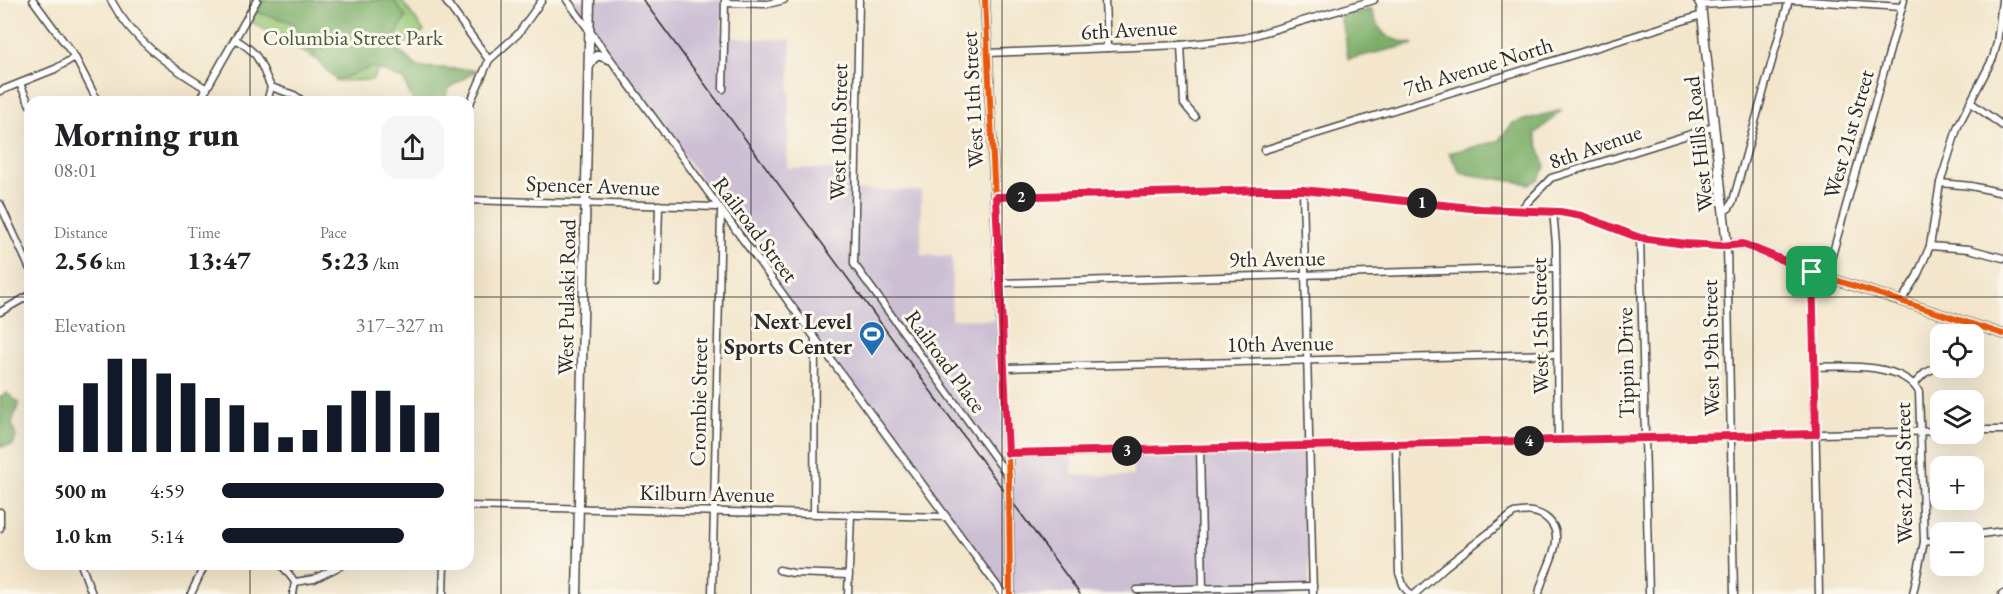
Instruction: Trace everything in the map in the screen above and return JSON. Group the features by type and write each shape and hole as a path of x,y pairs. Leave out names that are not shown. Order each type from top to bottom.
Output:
{"street":[{"path":"33,0 75,57 95,96"},
{"path":"111,0 121,17 164,61 207,89"},
{"path":"203,96 257,0"},
{"path":"445,0 489,60"},
{"path":"473,96 489,60 518,34 542,0"},
{"name":"Railroad Street","path":"567,0 1003,594"},
{"name":"West Pulaski Road","path":"577,594 590,0"},
{"path":"723,89 725,2 768,4 784,0"},
{"name":"West 10th Street","path":"854,264 859,0"},
{"name":"West 11th Street","path":"985,0 1010,478 1010,594"},
{"path":"1105,0 1107,48"},
{"name":"6th Avenue","path":"988,53 1181,45 1245,38 1374,0"},
{"path":"1700,3 1789,0 1903,3"},
{"path":"1723,212 1733,201 1789,0"},
{"path":"1901,302 1917,276 1930,246 1940,183 1958,126 2000,46 2002,0"},
{"name":"West Hills Road","path":"1700,3 1727,245"},
{"name":"West 21st Street","path":"1826,277 1903,3"},
{"name":"7th Avenue North","path":"1264,150 1702,15"},
{"path":"235,39 256,54 262,64 271,87 269,96"},
{"path":"1181,45 1184,104 1195,117"},
{"path":"590,65 592,60 598,56 609,59"},
{"path":"0,91 55,69 75,57"},
{"path":"20,84 26,96"},
{"path":"271,87 295,96"},
{"path":"1970,102 2003,126"},
{"name":"8th Avenue","path":"1521,209 1551,177 1713,127"},
{"path":"1940,183 1971,186 2003,193"},
{"path":"996,197 1303,190 1480,209 1553,211 1582,216 1640,238 1686,244 1743,244 1826,277 2003,334"},
{"path":"1303,190 1313,594"},
{"name":"Spencer Avenue","path":"474,200 659,205 719,209"},
{"path":"0,204 24,256"},
{"path":"657,282 659,205"},
{"name":"Crombie Street","path":"712,594 719,209"},
{"name":"West 15th Street","path":"1553,211 1558,441"},
{"name":"Tippin Drive","path":"1640,238 1649,594"},
{"name":"West 19th Street","path":"1727,245 1734,594"},
{"path":"1930,246 1969,249 2003,258"},
{"name":"Railroad Place","path":"854,264 1010,478"},
{"name":"9th Avenue","path":"1000,283 1556,268"},
{"path":"1812,272 1819,594"},
{"path":"0,312 24,298"},
{"path":"814,513 815,339"},
{"name":"10th Avenue","path":"1004,368 1556,354"},
{"name":"West 22nd Street","path":"1814,367 1866,367 1905,378 1914,384 1919,392 1924,542 1913,594"},
{"path":"1914,384 1930,370"},
{"path":"1984,430 2003,430"},
{"path":"1008,453 1930,432"},
{"path":"1396,445 1399,573 1404,587 1410,594"},
{"path":"1200,449 1203,589"},
{"name":"Kilburn Avenue","path":"474,506 946,517"},
{"path":"1414,594 1514,513 1524,511 1535,512 1549,520 1557,536 1555,552 1544,574 1539,594"},
{"path":"0,512 0,528"},
{"path":"848,594 851,514"},
{"path":"1984,534 2003,531"},
{"path":"1924,542 1930,541"},
{"path":"83,570 92,594"},
{"path":"191,594 202,570"},
{"path":"286,570 296,582"},
{"path":"296,582 314,579 333,570"},
{"path":"443,594 444,570"},
{"path":"779,570 793,573 849,575"},
{"path":"293,594 296,582"},
{"path":"1137,590 1313,586"}],"shaded area":[{"path":"570,0 722,0 722,37 791,40 787,168 852,170 851,190 921,191 921,255 952,257 951,319 997,320 1005,458 1072,456 1072,475 1133,476 1133,455 1306,451 1309,594 1005,594"}],"green space":[{"name":"Columbia Street Park","path":"261,0 401,0 424,31 388,54 372,80 335,81 338,72 250,21"},
{"name":"Columbia Street Park","path":"263,0 394,0 406,17 391,44 418,67 477,70 448,89 446,96 411,96 404,80 373,67 337,80 320,64 291,22 256,12"},
{"path":"1371,9 1385,35 1414,44 1348,59 1340,17"},
{"path":"1562,110 1535,134 1545,167 1538,180 1529,184 1461,173 1449,153 1498,141 1513,123"},
{"path":"7,393 19,403 12,423 16,437 13,445 0,447 0,397"}],"railway":[{"path":"643,0 1080,594"}],"cycle path":[{"path":"985,0 1009,478 1010,594"},
{"path":"996,197 1303,190 1480,209 1560,212 1582,216 1640,238 1720,246 1743,244 1820,275 2003,334"}],"place":[{"name":"Next Level Sports Center","path":"872,357"}],"route":[{"path":"1303,190 1480,209 1560,212 1582,216 1640,238 1720,246 1743,244 1812,272 1816,434 1008,453 996,197 1303,190"}]}
